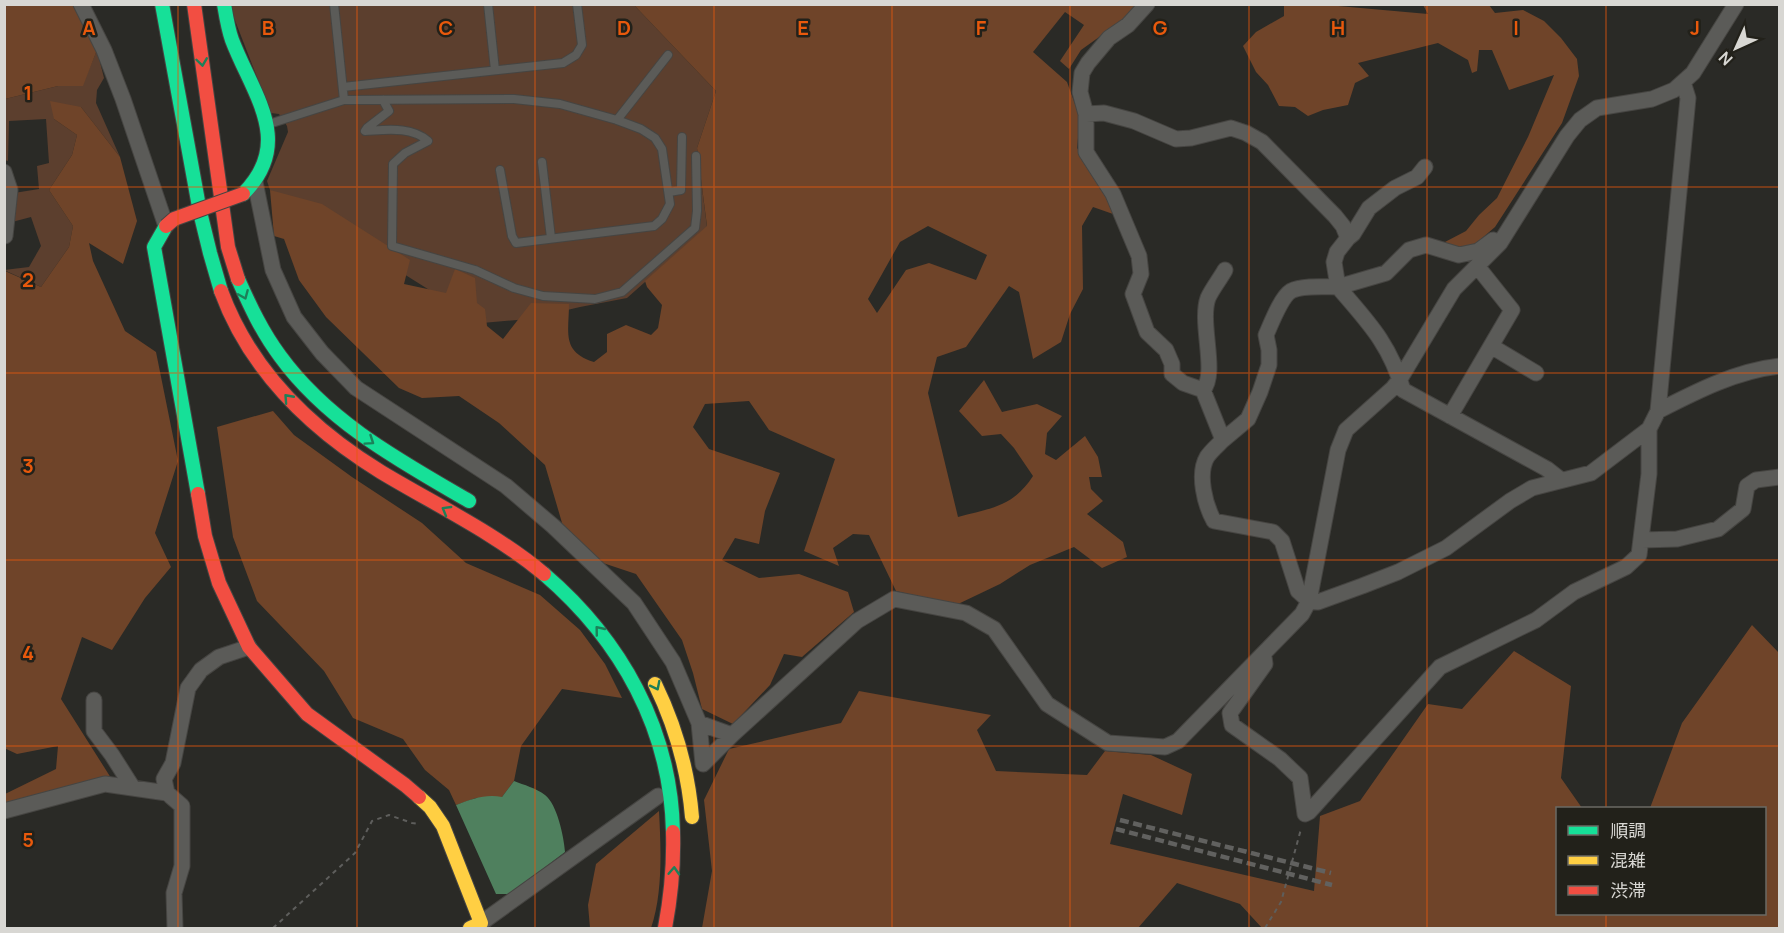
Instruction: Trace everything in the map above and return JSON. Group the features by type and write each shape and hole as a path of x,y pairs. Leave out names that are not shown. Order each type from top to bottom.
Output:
{"main road":[{"path":"154,4 197,198"},
{"path":"162,4 204,234 215,274 230,313 248,347 271,379 323,432 391,478 507,546 541,572 597,627 629,673 646,708 666,772 672,806 673,885 665,928"},
{"path":"194,4 224,226 233,266"},
{"path":"224,4 231,38 263,110 267,125 268,147 255,182 243,194 174,219 166,226 154,248 205,536 219,583 249,647 307,714 405,784 430,807 443,826 476,926"},
{"path":"188,61 211,186 233,266 249,304 286,366 308,392 366,439 483,509"},
{"path":"650,674 664,700 677,734 686,767 693,829"}],"street":[{"path":"81,4 104,50 123,99 166,226"},
{"path":"1147,4 1128,25 1109,38 1082,73 1080,92 1086,114 1086,152 1113,194 1139,256 1141,274 1133,294 1147,332 1166,350 1172,364 1172,374 1183,383 1203,390 1223,440"},
{"path":"255,182 273,270 294,317 322,353 357,388 506,486 553,526 634,603 673,662 699,723 703,764 856,621 894,599 966,613 994,629 1047,704 1108,743 1165,747 1178,741 1302,614 1309,602 1338,450 1346,430 1400,379 1454,289 1500,243 1567,136 1580,120 1597,108 1652,99 1674,90 1693,73 1736,4"},
{"path":"1508,231 1503,229 1478,251 1459,255 1426,245 1409,250 1386,273 1338,287 1298,289 1290,291 1285,296 1266,335 1269,365 1260,392 1248,419 1207,457 1202,483 1211,516 1215,521 1273,532 1282,541 1298,591 1309,602 1318,602 1362,586 1446,548 1510,501 1532,488 1591,473 1648,429 1658,411 1688,98 1683,82"},
{"path":"1086,114 1104,113 1134,121 1176,139 1191,138 1231,128 1246,133 1262,142 1335,216 1343,226 1348,238"},
{"path":"1425,167 1417,177 1395,188 1369,208 1353,234 1337,252 1334,262 1338,287 1376,330 1396,365 1403,390 1547,469 1561,480"},
{"path":"4,172 10,190 5,236"},
{"path":"1450,416 1512,310 1477,266"},
{"path":"1203,390 1209,377 1206,320 1208,299 1225,270"},
{"path":"1491,346 1536,373"},
{"path":"1658,411 1706,387 1759,368 1779,366"},
{"path":"1263,653 1265,664 1230,713 1232,725 1280,759 1300,778 1305,814 1440,667 1536,620 1574,592 1626,567 1639,555 1649,474 1648,429"},
{"path":"1641,540 1677,539 1718,530 1743,509 1747,486 1755,480 1779,477"},
{"path":"167,793 164,780 173,763 188,688 201,670 219,657 249,647"},
{"path":"94,700 94,731 133,788"},
{"path":"699,723 732,735"},
{"path":"7,813 105,784 167,793 182,806 182,866 174,893 175,928"},
{"path":"476,926 658,796"}],"lane":[{"path":"334,4 344,100"},
{"path":"488,4 495,70"},
{"path":"343,87 563,63 576,55 582,45 577,4"},
{"path":"617,120 668,55"},
{"path":"267,125 344,100 514,99 560,104 617,120 641,129 655,138 662,148 670,204 662,219 654,226 516,243 512,236 500,170"},
{"path":"383,100 389,111 365,131 397,129 421,134 428,141 405,153 393,164 392,246 475,270 514,288 543,296 595,299 622,292 696,228 696,156"},
{"path":"669,192 681,190 682,137"},
{"path":"542,162 551,238"}],"path":[{"path":"273,928 355,853 372,821 389,814 412,823 443,826"},
{"path":"1265,928 1281,902 1305,814"}],"shaded area":[{"path":"4,5 76,5 97,50 83,86 58,86 5,99"},
{"path":"229,5 634,5 716,91 697,148 707,227 627,298 529,319 482,323 270,190 267,181 288,132 287,126 279,114 271,113"},
{"path":"634,5 1138,5 1127,17 1081,50 1069,69 1060,61 1084,25 1065,12 1033,52 1067,82 1080,118 1077,148 1108,196 1113,214 1093,207 1082,226 1083,289 1070,314 1061,342 1033,359 1019,292 1009,286 966,347 937,357 928,393 958,517 1000,505 1017,494 1033,476 1014,448 1001,434 982,436 959,411 984,380 1002,412 1037,404 1062,416 1047,433 1045,454 1056,460 1085,436 1098,457 1102,477 1089,477 1091,489 1103,501 1087,514 1123,542 1127,557 1102,568 1074,547 1030,565 1000,584 956,605 896,591 869,535 853,534 833,548 839,566 804,551 835,459 769,430 749,401 705,404 693,427 709,449 780,473 765,511 759,544 735,538 722,560 759,578 799,574 848,592 854,612 802,657 784,654 770,685 733,724 702,709 682,640 636,574 597,561 565,533 545,465 499,423 459,396 422,398 399,388 326,317 299,280 284,239 274,236 270,190 322,204 410,260 404,284 446,293 455,269 475,278 477,303 485,309 487,326 503,339 531,303 569,304 568,332 572,347 583,358 594,362 607,352 607,334 626,325 651,335 658,328 662,305 647,287 645,281 707,226 697,148 716,91","holes":["928,226 987,255 976,280 929,263 906,270 877,313 868,299 900,242"]},
{"path":"1284,5 1327,5 1428,14 1423,5 1489,5 1495,13 1523,10 1544,21 1561,38 1577,59 1579,76 1562,123 1495,227 1474,245 1458,248 1443,243 1466,231 1497,198 1528,137 1554,75 1509,90 1492,50 1479,50 1477,71 1472,73 1468,60 1438,43 1358,63 1369,76 1355,83 1348,105 1323,110 1308,116 1295,107 1279,106 1268,85 1256,72 1243,46 1256,32 1284,16"},
{"path":"97,50 104,78 97,90 96,103 120,157 81,107 54,119 77,135 72,155 49,190 73,226 69,247 41,287 4,270 29,267 41,246 31,217 12,222 14,193 39,189 37,166 49,163 46,119 9,121 8,161 5,160 5,99 58,86 82,86"},
{"path":"50,101 81,107 120,157 137,221 123,264 89,243 93,261 125,331 156,352 178,461 155,533 171,567 145,598 112,650 82,637 61,699 111,778 5,805 5,794 56,769 58,746 17,754 4,748 5,271 41,287 69,247 73,226 49,190 72,155 77,135 54,119"},
{"path":"273,411 294,435 422,523 466,563 540,595 580,630 605,664 622,698 562,689 521,746 514,781 502,797 476,798 456,805 449,790 425,770 403,739 353,718 324,671 257,601 233,537 217,427"},
{"path":"1752,625 1779,653 1779,928 1262,928 1240,904 1177,883 1138,928 702,928 712,871 704,800 729,749 841,723 859,691 991,715 977,730 996,771 1087,775 1105,751 1151,755 1192,774 1182,815 1123,794 1110,844 1314,891 1320,816 1360,801 1428,704 1462,709 1514,651 1571,686 1561,778 1581,807 1556,807 1556,915 1766,915 1766,807 1650,807 1682,723"},
{"path":"514,781 538,790 549,799 559,821 565,852 510,894 496,894 456,805 484,797 502,797"},
{"path":"659,811 661,855 658,900 651,928 590,928 588,905 596,864"}],"railway":[{"path":"1120,820 1331,873"},
{"path":"1116,829 1332,885"}],"traffic: fast":[{"path":"162,4 200,212 221,291"},
{"path":"224,4 231,36 265,118 268,137 266,156 258,175 243,194"},
{"path":"166,226 154,247 198,494"},
{"path":"238,279 257,319 280,356 320,401 392,455 469,501"},
{"path":"544,574 572,600 596,628 618,657 637,689 652,723 663,758 670,794 673,832"}],"traffic: slow":[{"path":"655,684 680,749 692,817"},
{"path":"419,797 430,807 443,826 481,923 470,928"}],"traffic: jam":[{"path":"194,4 228,247 238,279"},
{"path":"166,226 174,219 243,194"},
{"path":"221,291 248,347 266,372 307,417 355,455 506,545 544,574"},
{"path":"198,494 205,536 219,583 249,647 307,714 419,797"},
{"path":"665,928 672,880 673,832"}]}
